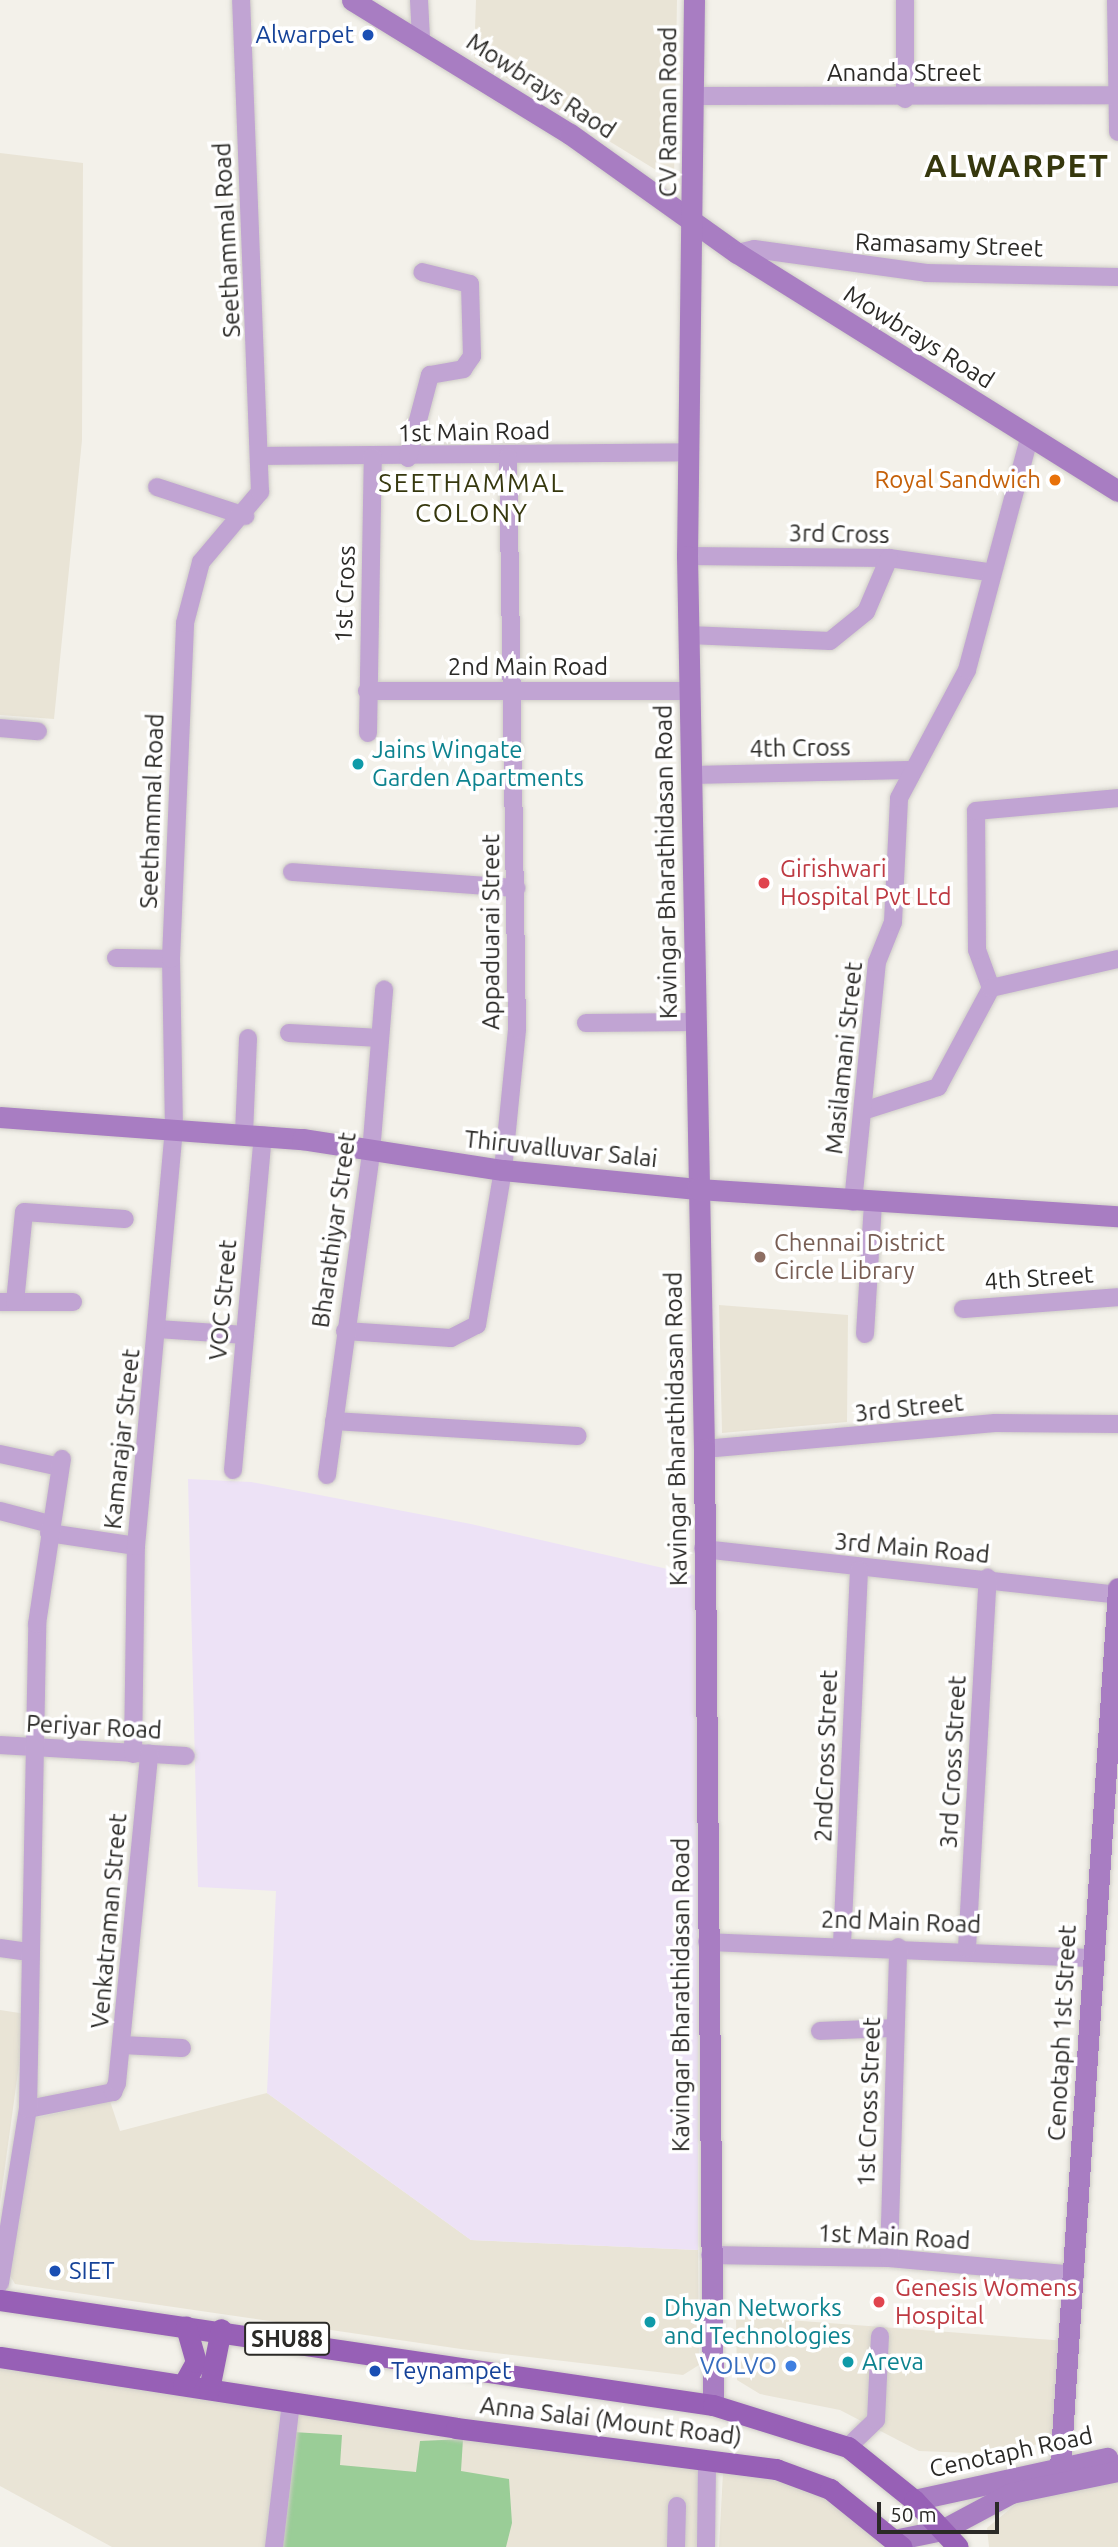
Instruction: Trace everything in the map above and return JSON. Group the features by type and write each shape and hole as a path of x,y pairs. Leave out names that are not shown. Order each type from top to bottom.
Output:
{"main road":[{"name":"Mowbrays Raod","path":"352,0 421,39 695,223"},
{"name":"CV Raman Road","path":"687,452 695,223 694,0"},
{"name":"Mowbrays Road","path":"695,223 737,253 1029,438 1118,491"},
{"name":"Kavingar Bharathidasan Road","path":"687,452 697,1189 704,1448 713,2404"},
{"name":"Thiruvalluvar Salai","path":"0,1117 253,1135 503,1170 697,1189 863,1203 1118,1216"},
{"name":"Cenotaph 1st Street","path":"1060,2473 1118,1588"},
{"name":"Anna Salai (Mount Road)","path":"0,2300 221,2329 713,2404 848,2447 914,2500 958,2547"},
{"path":"183,2385 196,2362 186,2326"},
{"path":"209,2389 221,2329"},
{"name":"Anna Salai (Mount Road)","path":"0,2357 291,2402 707,2462 776,2469 830,2489 898,2544"},
{"name":"Cenotaph Road","path":"914,2500 1060,2473 1118,2457"},
{"name":"Cenotaph Road","path":"898,2544 942,2530 1011,2493 1060,2473 1118,2471"}],"street":[{"name":"Seethammal Road","path":"174,1129 171,959 185,623 201,562 245,516 260,492 262,456 241,0"},
{"path":"419,0 421,39"},
{"path":"905,0 905,99"},
{"path":"1116,0 1118,132"},
{"name":"Ananda Street","path":"693,96 905,99 1117,95"},
{"name":"Ramasamy Street","path":"737,253 754,249 926,273 1118,277"},
{"path":"408,458 430,376 463,369 472,356 470,284 422,272"},
{"name":"Masilamani Street","path":"865,1334 863,1111 877,962 893,922 900,798 910,770 967,670 989,572 1029,438"},
{"name":"1st Main Road","path":"262,456 408,458 687,452"},
{"name":"1st Cross","path":"368,733 373,457"},
{"name":"Appaduarai Street","path":"345,1331 451,1338 471,1334 503,1170 517,1029 508,457"},
{"path":"157,487 245,516"},
{"name":"3rd Cross","path":"687,556 889,558 989,572"},
{"path":"689,635 830,641 866,612 889,558"},
{"name":"2nd Main Road","path":"367,691 690,691"},
{"path":"0,728 38,731"},
{"name":"4th Cross","path":"691,775 910,770"},
{"path":"863,1111 938,1087 991,988 977,950 976,811 1118,798"},
{"path":"292,872 516,888"},
{"path":"116,958 171,959"},
{"path":"991,988 1118,959"},
{"name":"Bharathiyar Street","path":"327,1475 371,1153 384,990"},
{"path":"586,1023 695,1022"},
{"path":"289,1033 380,1038"},
{"name":"VOC Street","path":"233,1470 245,1335 253,1135 248,1038"},
{"name":"Kamarajar Street","path":"141,1754 136,1546 158,1329 174,1129"},
{"path":"73,1302 7,1302 24,1212 125,1219"},
{"name":"4th Street","path":"963,1309 1118,1297"},
{"path":"158,1329 245,1335"},
{"path":"334,1421 578,1436"},
{"name":"3rd Street","path":"704,1448 995,1423 1118,1424"},
{"path":"0,1454 61,1463 49,1528 37,1623 28,1952 28,2109 0,2283"},
{"path":"0,1511 49,1528 136,1546"},
{"name":"3rd Main Road","path":"703,1549 859,1570 988,1578 1118,1595"},
{"name":"2ndCross Street","path":"842,1944 859,1570"},
{"name":"3rd Cross Street","path":"967,1948 988,1578"},
{"name":"Periyar Road","path":"0,1745 186,1756"},
{"name":"Venkatraman Street","path":"28,2109 113,2092 122,2045 141,1754"},
{"name":"2nd Main Road","path":"707,1942 967,1948 1093,1958"},
{"name":"1st Cross Street","path":"889,2258 898,1947"},
{"path":"0,1948 28,1952"},
{"path":"820,2031 895,2028"},
{"path":"122,2045 183,2048"},
{"name":"1st Main Road","path":"710,2255 889,2258 1074,2275"},
{"path":"848,2447 876,2420 880,2336"},
{"path":"274,2547 291,2402"},
{"path":"706,2547 707,2462"},
{"path":"676,2547 677,2506"}],"shaded area":[{"path":"476,0 677,0 674,181 474,58"},
{"path":"0,153 83,163 82,440 54,719 0,715"},
{"path":"719,1305 848,1315 847,1422 722,1433"},
{"path":"188,1479 251,1482 471,1524 698,1576 698,2250 471,2240 267,2093 276,1891 198,1887"},
{"path":"0,2010 26,2014 0,2203"},
{"path":"267,2093 471,2240 698,2250 699,2365 683,2375 461,2349 15,2284 5,2267 36,2118 110,2101 120,2131"},
{"path":"736,2316 1067,2341 1069,2431 1049,2443 971,2453 919,2451 840,2410 760,2394 737,2380"},
{"path":"0,2352 694,2456 700,2472 697,2547 112,2547 0,2486"},
{"path":"734,2463 821,2489 894,2547 719,2547 723,2473"},
{"path":"1118,2478 1118,2547 989,2547 987,2528 1022,2499"}],"green space":[{"path":"293,2432 342,2435 340,2465 416,2472 420,2441 463,2439 461,2471 509,2479 512,2523 506,2547 281,2547"}],"place":[{"name":"Alwarpet","path":"368,35"},
{"name":"Royal Sandwich","path":"1055,480"},
{"name":"Jains Wingate Garden Apartments","path":"358,764"},
{"name":"Girishwari Hospital Pvt Ltd","path":"764,883"},
{"name":"Chennai District Circle Library","path":"760,1257"},
{"name":"SIET","path":"55,2271"},
{"name":"Genesis Womens Hospital","path":"879,2302"},
{"name":"Dhyan Networks and Technologies","path":"650,2322"},
{"name":"Areva","path":"848,2362"},
{"name":"VOLVO","path":"791,2366"},
{"name":"Teynampet","path":"375,2371"}],"district":[{"name":"ALWARPET","path":"1017,165"},
{"name":"SEETHAMMAL COLONY","path":"472,498"}]}
